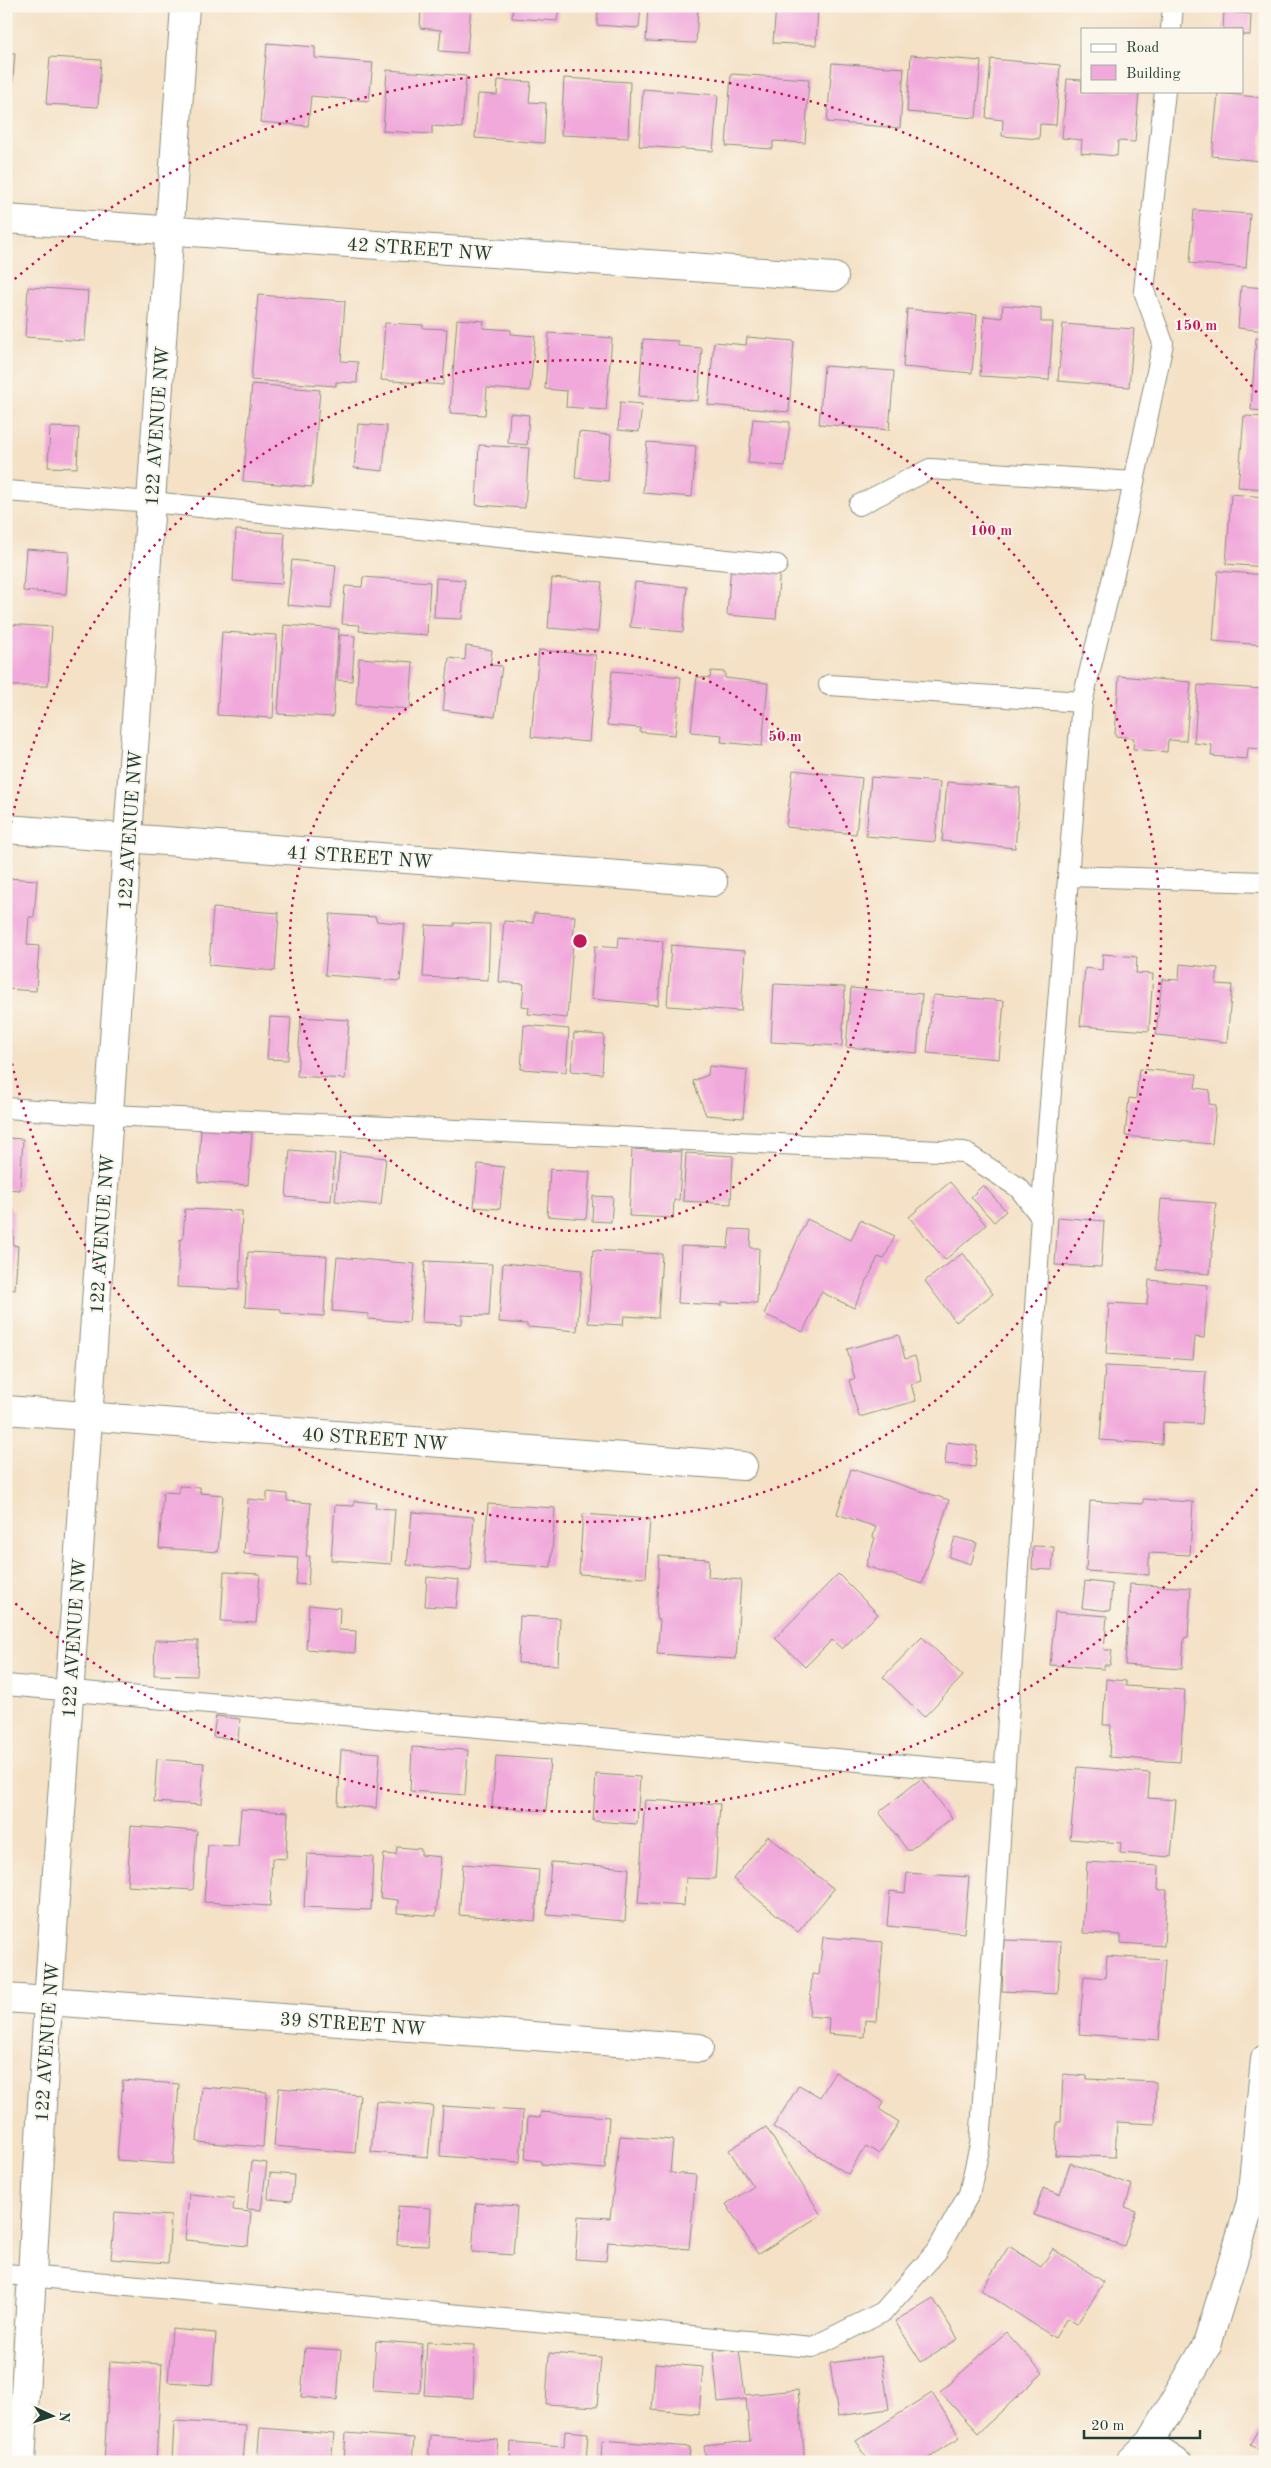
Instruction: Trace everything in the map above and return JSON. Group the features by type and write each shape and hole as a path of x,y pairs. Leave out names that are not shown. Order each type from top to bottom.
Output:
{"street":[{"name":"122 AVENUE NW","path":"21,2462 19,2274 48,2002 185,6"},
{"name":"42 STREET NW","path":"6,219 834,277"},
{"name":"41 STREET NW","path":"6,830 713,882"},
{"name":"40 STREET NW","path":"6,1410 744,1466"},
{"name":"39 STREET NW","path":"6,1998 699,2048"},
{"path":"1130,2462 1152,2441 1207,2345 1251,2202 1265,2059"}],"lane":[{"path":"1171,28 1173,6"},
{"path":"19,2274 813,2347 883,2312 937,2251 969,2194 980,2145 1041,1217 1082,702 1134,482 1163,343 1144,291 1165,92"},
{"path":"859,506 930,469 1134,482"},
{"path":"6,492 151,502 777,565"},
{"path":"829,685 1082,702"},
{"path":"1068,876 1265,882"},
{"path":"6,1108 109,1115 964,1152 1019,1188 1041,1217"},
{"path":"6,1685 1004,1774"},
{"path":"1152,2441 1183,2462"}],"building":[{"path":"350,6 380,6 379,11 350,10"},
{"path":"421,6 471,6 467,53 439,51 441,30 420,28"},
{"path":"513,6 559,6 557,21 512,18"},
{"path":"598,6 641,6 639,28 597,25"},
{"path":"648,6 698,6 696,43 646,41"},
{"path":"776,6 818,6 816,45 773,43"},
{"path":"1224,12 1251,14 1250,35 1244,35 1244,28 1223,28"},
{"path":"267,43 315,47 315,58 373,63 369,101 311,96 308,126 260,122"},
{"path":"6,53 15,53 11,102 6,101"},
{"path":"911,55 981,61 976,118 907,112"},
{"path":"50,57 101,60 98,107 46,104"},
{"path":"991,59 1060,65 1056,125 1040,124 1039,139 1002,136 1003,120 986,118"},
{"path":"832,63 904,68 900,128 827,122"},
{"path":"387,70 466,76 462,128 432,126 432,134 383,131"},
{"path":"731,74 809,79 805,143 773,141 773,149 726,146"},
{"path":"564,78 630,82 628,138 561,135"},
{"path":"1067,79 1081,80 1081,92 1139,92 1135,142 1118,141 1117,156 1081,153 1082,140 1062,138"},
{"path":"498,80 531,82 529,102 546,103 544,143 475,138 478,94 497,95"},
{"path":"643,89 718,95 713,151 639,146"},
{"path":"1218,93 1265,98 1260,161 1212,156"},
{"path":"1194,210 1250,214 1246,268 1190,263"},
{"path":"1241,286 1265,288 1265,331 1238,328"},
{"path":"28,287 88,291 85,341 25,337"},
{"path":"258,295 345,301 341,361 358,362 357,383 336,382 336,386 251,380"},
{"path":"1003,305 1041,308 1041,322 1053,322 1049,380 980,376 984,316 1002,318"},
{"path":"907,309 977,315 972,373 903,367"},
{"path":"457,319 484,321 483,328 511,330 511,334 535,336 530,391 487,388 485,415 450,413"},
{"path":"385,323 423,325 423,328 447,329 443,385 381,380"},
{"path":"1063,324 1134,329 1129,387 1058,381"},
{"path":"549,333 612,338 606,410 566,407 567,391 545,389"},
{"path":"747,337 794,341 789,412 708,405 714,342 746,345"},
{"path":"1256,338 1265,339 1265,411 1251,410"},
{"path":"643,339 678,341 678,346 702,348 698,401 639,396"},
{"path":"824,366 894,371 889,430 819,424"},
{"path":"252,384 320,390 312,487 243,481"},
{"path":"620,402 642,404 639,432 618,430"},
{"path":"510,413 529,415 527,445 508,443"},
{"path":"1244,416 1265,417 1265,489 1238,487"},
{"path":"753,419 790,422 785,466 748,463"},
{"path":"358,424 387,426 383,471 354,468"},
{"path":"50,427 79,428 77,468 48,467"},
{"path":"579,432 611,435 608,481 575,478"},
{"path":"647,442 696,446 692,497 643,493"},
{"path":"479,445 529,448 525,508 476,505"},
{"path":"1231,494 1265,497 1265,567 1226,564"},
{"path":"236,530 285,533 282,584 233,581"},
{"path":"26,549 69,552 66,594 23,591"},
{"path":"292,560 336,565 331,609 287,605"},
{"path":"731,564 780,567 776,619 727,615"},
{"path":"1218,571 1265,575 1265,645 1213,641"},
{"path":"363,577 430,582 427,635 359,631 360,625 342,624 345,586 362,587"},
{"path":"436,578 465,580 462,619 434,618"},
{"path":"552,578 602,582 598,632 548,628"},
{"path":"635,582 687,587 683,632 630,627"},
{"path":"6,624 52,627 48,686 6,686"},
{"path":"284,625 339,629 333,717 278,714"},
{"path":"222,632 277,635 273,718 217,715"},
{"path":"340,635 355,636 352,681 337,680"},
{"path":"466,646 492,650 490,665 502,666 495,717 443,710 449,658 465,660"},
{"path":"539,650 596,655 589,742 531,737"},
{"path":"359,658 413,662 410,709 356,705"},
{"path":"612,671 681,677 675,735 640,732 640,728 607,725"},
{"path":"711,671 725,672 725,678 768,683 762,746 721,742 722,735 691,732 697,677 710,678"},
{"path":"1119,676 1191,682 1186,741 1168,740 1167,752 1133,749 1134,738 1115,736"},
{"path":"1198,685 1265,689 1264,749 1248,748 1247,759 1211,756 1212,745 1194,743"},
{"path":"793,770 862,778 856,834 786,827"},
{"path":"871,777 940,782 935,842 866,836"},
{"path":"947,782 1020,788 1015,848 942,841"},
{"path":"6,878 37,880 34,917 29,917 27,945 39,946 36,991 6,989"},
{"path":"213,908 279,913 275,971 209,965"},
{"path":"534,913 575,916 567,1018 528,1014 529,1007 522,1006 524,984 499,982 504,921 533,923"},
{"path":"330,914 376,917 376,921 405,924 400,981 325,975"},
{"path":"454,923 490,924 488,980 423,977 426,925 454,926"},
{"path":"619,937 663,941 658,1005 591,999 595,946 618,948"},
{"path":"671,945 745,951 741,1011 667,1006"},
{"path":"1103,954 1137,957 1136,973 1153,974 1149,1031 1080,1026 1085,968 1102,970"},
{"path":"1180,964 1218,968 1216,984 1232,985 1227,1042 1156,1035 1162,979 1179,980"},
{"path":"774,984 845,987 842,1046 771,1042"},
{"path":"851,988 922,994 917,1053 846,1047"},
{"path":"933,995 1004,1001 999,1059 927,1053"},
{"path":"270,1017 291,1018 288,1060 267,1059"},
{"path":"301,1017 349,1020 345,1079 297,1076"},
{"path":"524,1025 569,1029 566,1072 521,1069"},
{"path":"574,1033 604,1035 602,1074 571,1071"},
{"path":"709,1066 747,1070 743,1118 706,1115 693,1081 708,1075"},
{"path":"1139,1069 1197,1074 1195,1088 1210,1090 1209,1104 1216,1105 1212,1144 1125,1136 1129,1098 1136,1099"},
{"path":"201,1129 252,1133 248,1185 198,1182"},
{"path":"6,1138 23,1139 20,1190 6,1189"},
{"path":"632,1149 682,1152 679,1200 674,1200 673,1218 629,1216"},
{"path":"290,1150 335,1154 331,1201 286,1197"},
{"path":"340,1153 386,1158 381,1205 335,1201"},
{"path":"686,1153 733,1156 731,1204 683,1201"},
{"path":"478,1164 504,1167 500,1209 474,1207"},
{"path":"550,1169 590,1172 586,1219 547,1216"},
{"path":"950,1182 986,1225 945,1260 909,1217"},
{"path":"983,1185 1006,1211 994,1222 971,1197"},
{"path":"593,1196 613,1197 611,1222 592,1221"},
{"path":"1161,1199 1216,1203 1210,1274 1156,1270"},
{"path":"185,1209 242,1211 239,1290 177,1287 180,1239 183,1239"},
{"path":"6,1210 14,1210 13,1245 18,1246 15,1290 6,1289"},
{"path":"1058,1217 1104,1221 1101,1267 1055,1265"},
{"path":"807,1219 851,1240 860,1220 895,1236 884,1259 878,1257 854,1308 821,1292 803,1332 764,1314"},
{"path":"730,1229 751,1230 750,1248 759,1248 757,1303 722,1302 722,1305 678,1303 681,1246 728,1248"},
{"path":"593,1250 662,1254 658,1318 624,1316 623,1325 588,1323"},
{"path":"248,1252 327,1256 324,1316 281,1313 281,1309 245,1307"},
{"path":"963,1253 993,1294 956,1322 925,1281"},
{"path":"337,1257 415,1264 409,1322 368,1319 369,1314 332,1311"},
{"path":"425,1261 492,1264 489,1316 462,1315 462,1324 422,1322"},
{"path":"503,1263 582,1270 577,1331 527,1327 527,1324 499,1322"},
{"path":"1149,1280 1208,1285 1204,1338 1195,1337 1193,1360 1106,1354 1109,1303 1147,1305"},
{"path":"899,1335 905,1359 915,1356 922,1381 911,1384 916,1401 859,1417 849,1380 855,1379 847,1349"},
{"path":"1105,1366 1206,1371 1202,1424 1163,1422 1162,1444 1100,1440"},
{"path":"947,1442 977,1446 975,1467 945,1464"},
{"path":"851,1469 949,1500 922,1584 866,1566 875,1538 873,1537 876,1527 837,1514"},
{"path":"179,1486 200,1487 200,1493 223,1495 218,1552 159,1548 163,1492 179,1493"},
{"path":"267,1492 287,1494 287,1501 311,1503 306,1556 310,1556 308,1585 296,1584 298,1558 244,1554 248,1499 267,1501"},
{"path":"1143,1499 1193,1502 1190,1555 1149,1553 1149,1575 1086,1571 1090,1501 1143,1504"},
{"path":"354,1501 376,1503 375,1508 395,1509 391,1564 331,1560 335,1505 354,1506"},
{"path":"488,1504 555,1508 551,1567 484,1563"},
{"path":"412,1512 474,1517 470,1570 407,1565"},
{"path":"583,1514 650,1519 646,1578 579,1574"},
{"path":"955,1537 977,1543 971,1564 949,1557"},
{"path":"1033,1546 1054,1547 1052,1570 1032,1569"},
{"path":"659,1556 709,1559 708,1577 741,1580 736,1659 657,1654 660,1620 656,1619"},
{"path":"224,1572 260,1574 256,1623 221,1621"},
{"path":"838,1574 878,1614 842,1649 832,1640 805,1667 775,1638"},
{"path":"427,1577 459,1580 456,1608 425,1606"},
{"path":"1085,1581 1112,1584 1110,1611 1082,1608"},
{"path":"1130,1584 1191,1588 1188,1637 1184,1638 1182,1669 1125,1665"},
{"path":"309,1605 340,1608 339,1630 356,1631 355,1653 306,1649"},
{"path":"1055,1612 1107,1616 1104,1650 1112,1650 1110,1665 1104,1665 1104,1669 1050,1665"},
{"path":"520,1616 560,1618 558,1665 518,1663"},
{"path":"922,1637 963,1676 924,1717 883,1677"},
{"path":"155,1640 198,1641 197,1676 154,1675"},
{"path":"1106,1679 1126,1681 1126,1686 1185,1690 1180,1762 1109,1757 1111,1725 1103,1725"},
{"path":"216,1716 240,1719 238,1739 213,1737"},
{"path":"412,1747 468,1750 465,1795 410,1791"},
{"path":"341,1750 380,1753 376,1808 338,1805"},
{"path":"496,1756 550,1760 546,1811 492,1807"},
{"path":"157,1759 204,1763 201,1805 154,1802"},
{"path":"1077,1767 1150,1773 1148,1798 1176,1800 1171,1857 1120,1853 1121,1843 1070,1839"},
{"path":"596,1774 640,1777 637,1824 593,1821"},
{"path":"922,1778 952,1818 908,1851 879,1812"},
{"path":"645,1800 720,1804 715,1879 686,1878 684,1906 638,1903"},
{"path":"241,1809 288,1812 286,1859 272,1858 270,1906 204,1902 208,1845 238,1846"},
{"path":"131,1826 197,1831 193,1890 127,1886"},
{"path":"768,1836 834,1889 798,1932 733,1879"},
{"path":"397,1847 421,1849 421,1855 441,1857 436,1916 397,1913 398,1900 380,1898 384,1854 396,1855"},
{"path":"307,1854 373,1857 371,1910 304,1907"},
{"path":"551,1862 629,1868 625,1921 547,1915"},
{"path":"1087,1862 1159,1866 1158,1890 1167,1890 1164,1946 1121,1943 1121,1935 1083,1933"},
{"path":"463,1864 539,1870 535,1921 459,1915"},
{"path":"907,1873 969,1877 964,1933 887,1926 890,1891 905,1893"},
{"path":"823,1937 883,1942 877,2021 865,2020 864,2037 828,2034 829,2018 809,2016 812,1974 819,1975"},
{"path":"1004,1940 1061,1942 1058,1994 1002,1991"},
{"path":"1107,1956 1165,1960 1159,2040 1079,2034 1084,1976 1105,1978"},
{"path":"835,2072 884,2102 879,2109 899,2122 879,2154 866,2146 848,2174 773,2127 799,2085 820,2097"},
{"path":"1063,2074 1087,2076 1087,2079 1156,2082 1155,2124 1117,2122 1115,2157 1055,2155 1057,2122 1061,2122"},
{"path":"123,2080 179,2084 173,2164 117,2160"},
{"path":"202,2087 267,2092 263,2147 197,2142"},
{"path":"279,2088 360,2095 355,2153 274,2146"},
{"path":"376,2101 433,2106 428,2157 371,2152"},
{"path":"443,2106 523,2111 520,2162 440,2156"},
{"path":"541,2112 609,2117 605,2169 541,2164 541,2161 525,2159 528,2117 540,2118"},
{"path":"766,2127 821,2215 758,2254 726,2204 753,2187 729,2150"},
{"path":"620,2136 673,2140 670,2173 696,2175 689,2249 608,2242 606,2261 575,2259 578,2216 610,2218"},
{"path":"252,2161 267,2163 261,2210 247,2209"},
{"path":"1070,2163 1132,2185 1125,2207 1136,2211 1124,2246 1034,2215 1043,2188 1060,2194"},
{"path":"270,2173 294,2175 292,2201 268,2199"},
{"path":"189,2194 234,2198 233,2210 251,2212 248,2246 185,2240"},
{"path":"476,2203 517,2206 513,2255 472,2252"},
{"path":"398,2206 431,2208 429,2246 397,2245"},
{"path":"115,2212 171,2216 168,2263 111,2259"},
{"path":"1009,2246 1041,2267 1053,2249 1104,2282 1077,2324 1067,2318 1055,2338 981,2290"},
{"path":"933,2298 958,2339 921,2362 895,2321"},
{"path":"172,2329 216,2333 212,2385 168,2382"},
{"path":"1006,2332 1043,2373 978,2433 940,2392"},
{"path":"376,2341 422,2344 420,2393 373,2390"},
{"path":"427,2342 475,2345 473,2398 424,2395"},
{"path":"305,2348 341,2350 337,2400 301,2397"},
{"path":"739,2349 745,2395 798,2390 805,2462 706,2462 704,2446 750,2441 746,2399 718,2402 713,2352"},
{"path":"549,2353 601,2357 597,2407 546,2404"},
{"path":"881,2356 889,2409 838,2416 830,2363"},
{"path":"110,2361 162,2364 156,2462 104,2462"},
{"path":"655,2363 703,2367 699,2414 652,2410"},
{"path":"932,2393 960,2437 921,2462 870,2462 856,2441"},
{"path":"1265,2418 1265,2453 1250,2444"},
{"path":"174,2421 246,2425 243,2462 172,2462"},
{"path":"260,2428 334,2434 331,2462 257,2462"},
{"path":"565,2431 588,2433 586,2462 510,2462 511,2442 564,2446"},
{"path":"346,2433 414,2438 412,2462 344,2462"},
{"path":"430,2435 498,2440 496,2462 428,2462"},
{"path":"602,2440 690,2447 689,2462 601,2462"}]}
